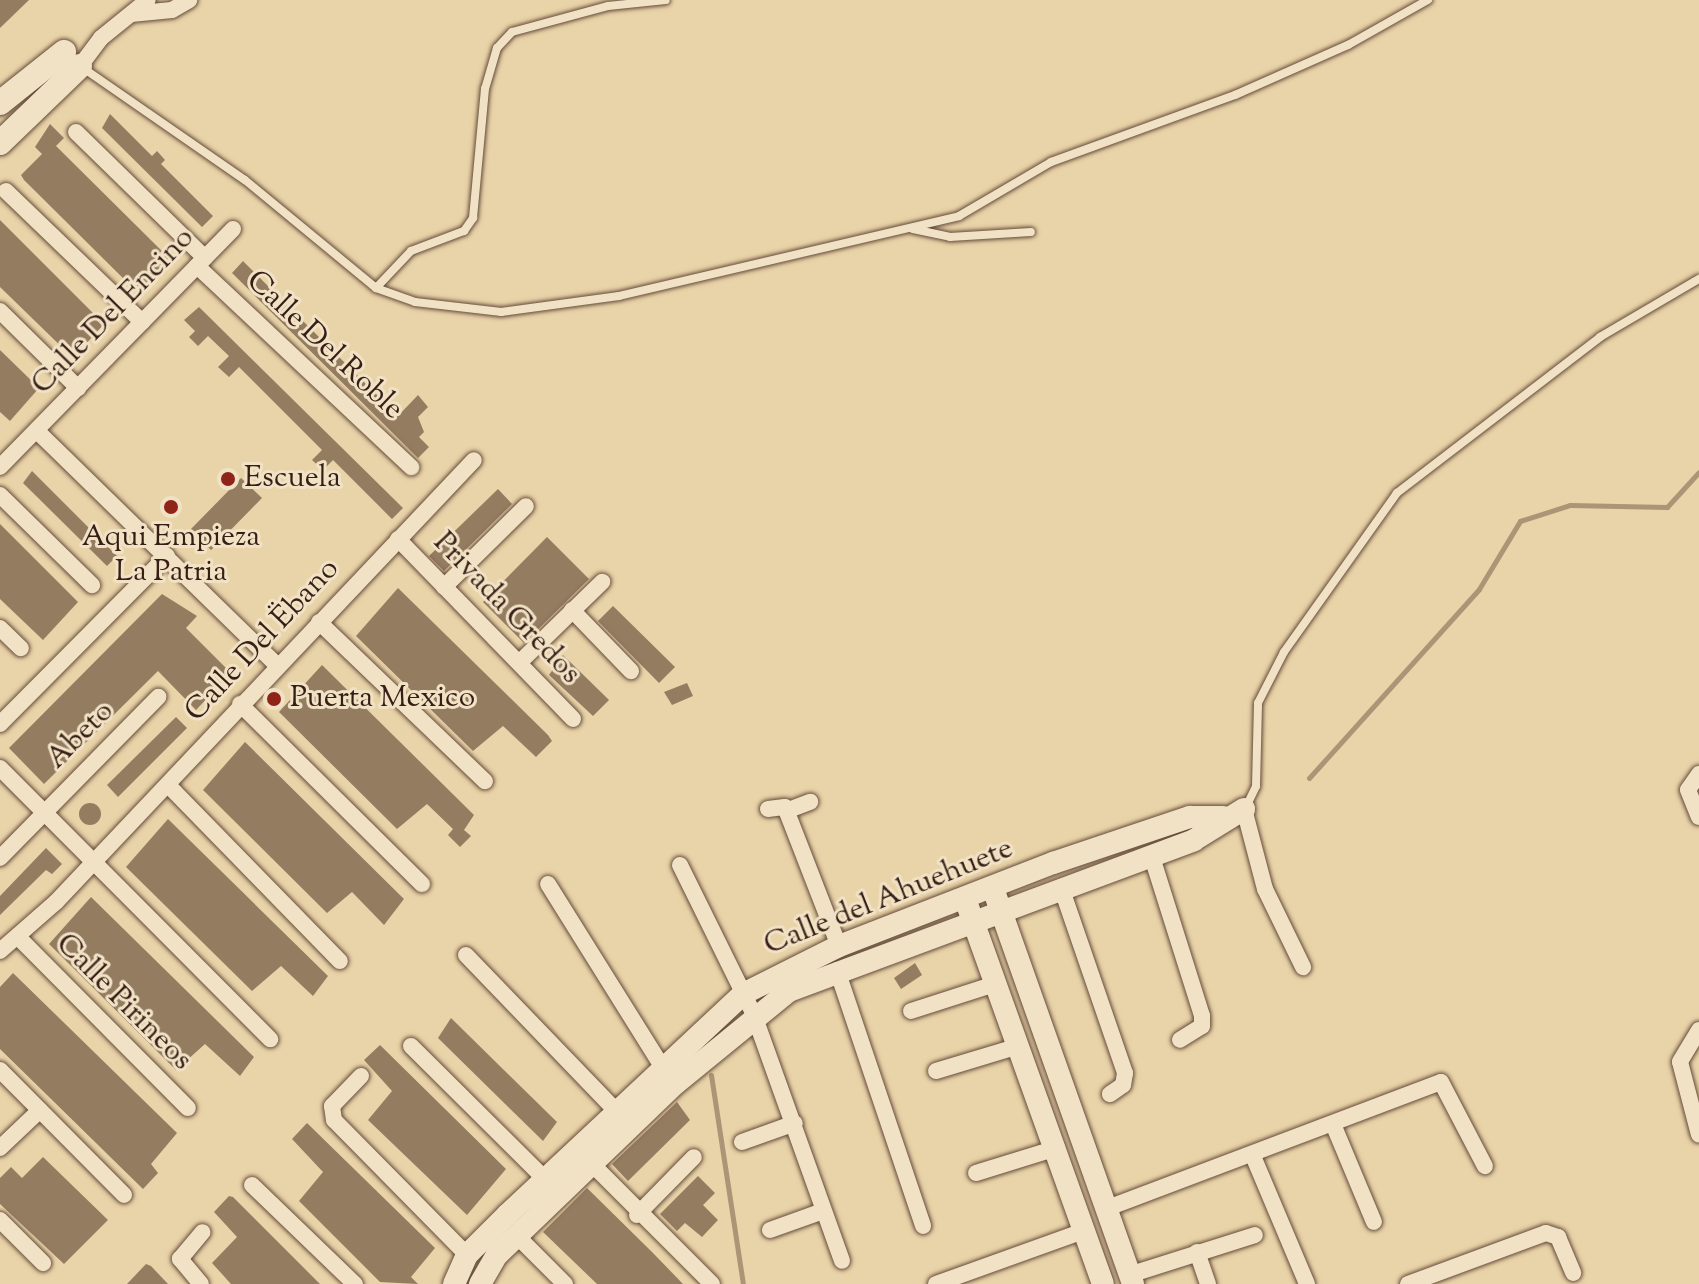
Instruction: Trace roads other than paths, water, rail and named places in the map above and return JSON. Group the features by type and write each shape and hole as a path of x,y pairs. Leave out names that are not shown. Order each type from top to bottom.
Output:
{"main road":[{"path":"0,103 72,59"},
{"path":"0,143 72,59"}],"street":[{"path":"72,59 148,0"},
{"path":"131,14 172,10 189,0"},
{"name":"Calle Del Roble","path":"76,132 201,262 411,467"},
{"path":"6,191 142,322"},
{"name":"Calle Del Encino","path":"0,467 233,229"},
{"path":"0,311 78,388"},
{"path":"37,431 277,665"},
{"path":"0,443 13,455"},
{"name":"Calle Del Ëbano","path":"0,951 93,863 240,704 474,460"},
{"path":"0,495 92,585"},
{"path":"444,587 526,506"},
{"name":"Privada Gredos","path":"398,539 573,719"},
{"path":"0,724 167,556"},
{"path":"520,662 602,582"},
{"path":"572,610 631,671"},
{"path":"319,622 485,781"},
{"path":"0,628 21,648"},
{"name":"Abeto","path":"0,858 158,697"},
{"path":"240,704 422,884"},
{"path":"0,768 270,1039"},
{"path":"1699,774 1688,790 1699,817"},
{"path":"168,785 340,961"},
{"path":"786,811 810,802"},
{"path":"768,809 780,804 786,811 839,946"},
{"name":"Calle del Ahuehuete","path":"454,1284 467,1255 615,1110 743,994 839,946 1170,822 1207,813 1233,813"},
{"path":"1233,813 1303,967"},
{"name":"Calle del Ahuehuete","path":"480,1284 517,1236 594,1168 754,1015 837,970 1210,832 1233,813"},
{"path":"1151,854 1202,1016 1202,1026 1180,1040"},
{"path":"680,865 754,1015 842,1261"},
{"path":"548,884 663,1068"},
{"path":"1061,887 1125,1073 1123,1085 1110,1094"},
{"path":"992,888 1131,1280 1197,1252 1255,1235"},
{"path":"965,898 1044,1110 1103,1284"},
{"name":"Calle Pirineos","path":"18,937 188,1108"},
{"path":"466,955 615,1110"},
{"path":"837,970 923,1226"},
{"path":"911,1011 998,983"},
{"path":"1699,1030 1680,1062 1699,1135"},
{"path":"411,1046 544,1178"},
{"path":"936,1071 1019,1046"},
{"path":"0,1070 124,1195"},
{"path":"361,1076 332,1106 334,1120 467,1255"},
{"path":"1105,1209 1445,1083 1485,1166"},
{"path":"1044,1110 1067,1104"},
{"path":"0,1148 40,1110"},
{"path":"742,1142 795,1123"},
{"path":"1333,1124 1374,1222"},
{"path":"578,1147 637,1215 712,1284"},
{"path":"976,1173 1057,1148"},
{"path":"1253,1156 1307,1284"},
{"path":"637,1215 694,1157"},
{"path":"252,1185 355,1284"},
{"path":"770,1230 823,1211"},
{"path":"0,1220 43,1263"},
{"path":"936,1284 959,1280 1083,1231"},
{"path":"201,1284 180,1259 203,1232"},
{"path":"1408,1284 1546,1233 1558,1237 1573,1273"},
{"path":"517,1236 565,1284"},
{"path":"1197,1252 1208,1284"}],"lane":[{"path":"376,288 411,251 464,231 473,218 485,89 497,48 512,32 608,6 666,0"},
{"path":"72,59 245,180 376,288 415,302 501,312 619,296 959,216 1051,162 1235,95 1348,45 1428,0"},
{"path":"910,228 950,237 1031,232"},
{"path":"1233,813 1256,786 1258,703 1284,652 1397,493 1600,337 1699,279"}],"waterway":[{"path":"1309,778 1479,589 1520,521 1570,505 1667,507 1699,472"},
{"path":"711,1075 743,1284"}],"place":[{"name":"Escuela","path":"228,479"},
{"name":"Aqui Empieza La Patria","path":"171,507"},
{"name":"Puerta Mexico","path":"274,699"}]}
